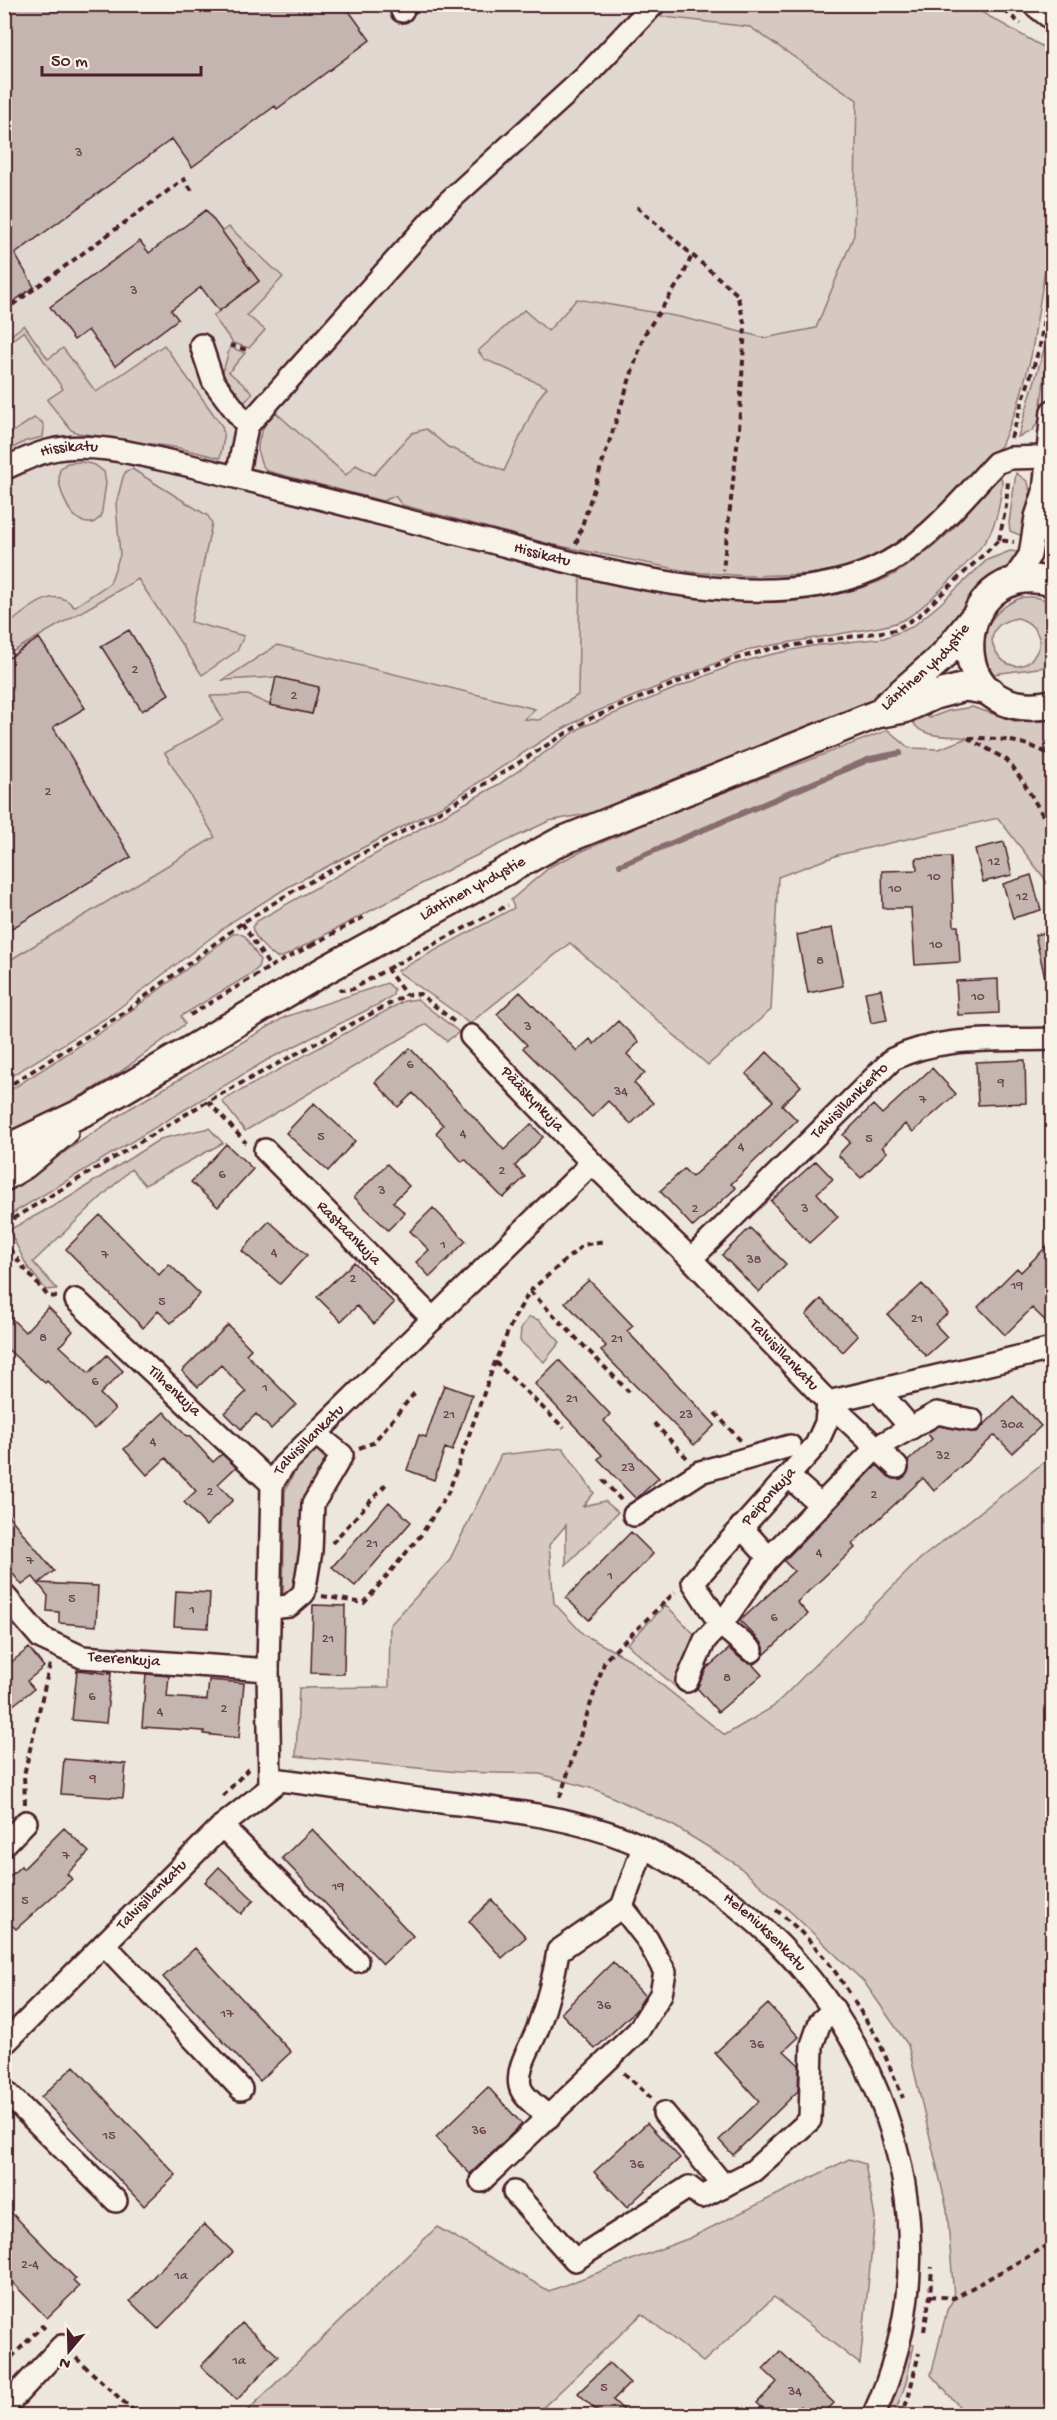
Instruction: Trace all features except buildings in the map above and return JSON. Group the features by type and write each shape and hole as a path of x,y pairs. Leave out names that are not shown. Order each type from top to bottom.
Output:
{"main road":[{"path":"1012,582 1028,578 1053,582"},
{"name":"Läntinen yhdystie","path":"877,714 943,656 983,604 996,591 1012,582"},
{"path":"973,618 969,632 970,656 978,677 990,691 1002,699 1021,706 1036,707 1053,704"},
{"name":"Läntinen yhdystie","path":"4,1150 92,1108 327,969 559,842 877,714 904,709 935,695 965,687 990,691"},
{"name":"Läntinen yhdystie","path":"4,1177 24,1165 92,1108"}],"street":[{"path":"237,477 247,426 448,202 585,77 654,4"},
{"path":"1033,4 1053,19"},
{"path":"201,345 213,381 247,426"},
{"path":"1012,582 1026,563 1032,544 1036,517 1047,475 1053,411"},
{"name":"Hissikatu","path":"4,469 49,451 83,448 126,452 237,477 569,561 641,577 744,590 811,586 844,580 874,569 904,554 933,532 996,463 1010,458"},
{"path":"1010,458 1047,475"},
{"path":"1047,475 1053,524"},
{"name":"Pääskynkuja","path":"471,1036 592,1163"},
{"name":"Talvisillankierto","path":"691,1259 893,1059 910,1050 934,1045 1053,1039"},
{"name":"Rastaankuja","path":"265,1150 433,1319"},
{"name":"Talvisillankatu","path":"4,2044 222,1826 270,1786 268,1670 272,1484 283,1466 592,1163 691,1259 828,1402 897,1467"},
{"name":"Tilhenkuja","path":"76,1300 272,1484"},
{"path":"828,1402 1053,1348"},
{"path":"927,1379 936,1413"},
{"path":"878,1390 911,1428"},
{"name":"Peiponkuja","path":"693,1582 816,1445 826,1423 828,1402"},
{"path":"687,1681 705,1640 720,1624 769,1558 877,1447 936,1413 972,1420"},
{"path":"271,1608 289,1606 304,1593 313,1504 342,1455 316,1434"},
{"path":"633,1515 700,1472 790,1446"},
{"path":"788,1476 821,1505"},
{"path":"741,1527 769,1558"},
{"path":"693,1582 720,1624 752,1651"},
{"name":"Teerenkuja","path":"4,1595 41,1638 82,1657 268,1670"},
{"name":"Heleniuksenkatu","path":"270,1786 280,1780 530,1813 596,1829 643,1847 713,1888 747,1913 786,1950 816,1983 864,2060 894,2141 907,2207 910,2240 906,2307 892,2367 873,2415"},
{"path":"4,1845 26,1822"},
{"path":"222,1826 357,1961"},
{"path":"549,2117 520,2086 521,2067 538,2029 558,1951 622,1906 643,1847"},
{"path":"481,2181 638,2031 661,1994 665,1972 647,1939 622,1906"},
{"path":"104,1944 241,2089"},
{"path":"514,2192 575,2260 689,2187 702,2197 753,2171 810,2120 812,2045 820,2022 834,2009"},
{"path":"4,2090 116,2201"},
{"path":"664,2113 724,2186"},
{"path":"4,2408 62,2346"}],"path":[{"path":"4,311 184,179 193,192"},
{"path":"637,207 737,294 745,326 739,429 721,588"},
{"path":"569,561 586,516 644,335 683,276 692,254"},
{"path":"4,1089 122,1014 242,923 293,891 446,808 589,719 749,654 895,630 918,616 999,540 1006,506 1011,440 1040,346 1053,261"},
{"path":"230,345 247,350"},
{"path":"999,540 1032,544"},
{"path":"1047,753 1027,743 997,738 968,738 1008,760 1053,831"},
{"path":"387,969 508,905"},
{"path":"312,945 364,917"},
{"path":"190,1016 270,967"},
{"path":"4,1224 208,1101 406,995 420,994 471,1036"},
{"path":"208,1101 247,1143 265,1150"},
{"path":"4,1241 48,1296 76,1300"},
{"path":"304,1593 364,1603 421,1535 449,1491 495,1362 513,1320 530,1291 583,1245 604,1241"},
{"path":"530,1291 630,1392"},
{"path":"495,1362 564,1428"},
{"path":"342,1455 373,1443 417,1390"},
{"path":"715,1413 754,1456"},
{"path":"654,1423 700,1472"},
{"path":"603,1480 633,1515"},
{"path":"308,1570 386,1484"},
{"path":"560,1797 606,1660 678,1590 693,1582"},
{"path":"26,1822 24,1775 54,1646"},
{"path":"549,1796 569,1800"},
{"path":"774,1908 791,1922 837,1973 878,2039 905,2103"},
{"path":"624,2073 642,2088"},
{"path":"930,2296 954,2298 1053,2243"},
{"path":"922,2340 930,2296 932,2266"},
{"path":"4,2365 42,2326 139,2415"},
{"path":"901,2415 908,2399 920,2350"}],"shaded area":[{"path":"5,5 942,5 874,544 586,530 579,589 578,696 5,1023"},
{"path":"666,5 969,5 1052,52 1052,226 1031,357 1018,405 1001,446 988,456 934,515 916,530 871,558 840,569 811,574 747,576 691,572 550,544 402,505 395,496 383,501 267,471 262,464 258,449 261,433 274,411 346,475 356,465 374,475 412,433 426,429 448,447 504,471 538,399 547,387 484,359 478,351 524,310 548,331 577,299 680,317 765,338 816,328 854,235 857,100 750,27 656,16"},
{"path":"229,227 283,277 247,315 265,330 249,348 233,343 213,316 259,281 222,232"},
{"path":"24,325 48,359 63,348 96,392 164,345 222,426 224,438 220,458 179,448 78,433 71,430 47,400 63,389 24,331 5,345 5,340"},
{"path":"1045,346 1048,347 1039,421 1032,431 1018,437"},
{"path":"230,347 245,353 229,372 253,393 243,404 222,375"},
{"path":"34,418 42,422 43,437 26,441 5,452 5,437"},
{"path":"82,462 95,465 104,472 106,483 101,517 93,523 84,522 72,513 61,491 60,469 67,463"},
{"path":"132,469 208,516 212,523 191,622 244,636 237,651 202,675 138,579 5,656 5,627 30,608 39,602 57,598 66,600 74,607 110,583 120,555 116,504 123,477 126,471"},
{"path":"1016,473 1028,482 1030,492 1024,537 1010,531 1009,523"},
{"path":"1001,477 1002,488 995,522 983,544 951,580 907,618 880,627 751,649 588,715 543,740 444,805 288,887 233,921 106,1018 5,1080 5,963 215,837 165,753 223,720 210,696 248,695 270,705 312,714 318,687 276,677 223,680 277,645 535,709 524,719 539,720 578,695 580,577 671,595 731,601 793,600 844,592 883,580 916,560 938,543"},
{"path":"1010,551 1019,552 1010,568 975,594 948,634 873,702 592,813 549,821 461,863 285,956 277,958 258,940 252,927 257,921 499,784 582,727 732,665 812,646 884,638 912,627 987,560"},
{"path":"1023,597 1052,601 1052,666 994,674 987,662 984,639 993,618 1011,602","holes":["1018,618 1024,620 1037,632 1038,650 1024,664 1014,666 1004,661 996,653 993,643 994,632 1002,623"]},
{"path":"972,707 1018,722 1052,720 1052,888 998,818 838,855 778,877 771,1010 708,1065 570,943 469,1024 397,971 514,908 511,900 551,866 589,848 683,808 888,730 909,748 939,749 967,738 929,734 917,727 913,722 915,717 925,712 929,718 948,711"},
{"path":"238,933 245,936 260,960 258,968 181,1016 185,1024 116,1075 5,1141 4,1094 112,1025 233,934"},
{"path":"387,983 394,989 393,995 381,1003 267,1060 5,1218 5,1192 129,1109 285,1017"},
{"path":"417,999 459,1032 447,1041 426,1024 245,1131 222,1101 404,1001"},
{"path":"209,1128 223,1143 145,1185 131,1169 33,1262 57,1289 46,1290 27,1266 9,1230 68,1198 160,1139"},
{"path":"529,1317 539,1320 560,1342 544,1362 520,1341 521,1328"},
{"path":"315,1448 326,1460 303,1544 295,1592 283,1598 285,1491 297,1467"},
{"path":"563,1448 594,1493 583,1506 605,1501 618,1512 566,1565 566,1525 549,1545 554,1603 584,1635 629,1659 725,1735 773,1707 920,1559 1052,1456 1052,2415 967,2415 931,2375 947,2310 954,2298 947,2209 908,2045 865,1983 793,1914 736,1864 674,1826 597,1790 540,1774 458,1772 296,1756 299,1688 389,1687 390,1625 449,1561 501,1455"},
{"path":"666,1605 696,1636 697,1649 678,1689 627,1644"},
{"path":"849,2159 865,2164 875,2218 860,2364 774,2297 703,2362 642,2314 535,2415 170,2415 244,2414 437,2227 549,2291 690,2238"},
{"path":"910,2344 914,2345 906,2383 894,2415 887,2415 900,2381"}],"waterway":[{"path":"620,865 870,759 900,753"}]}
